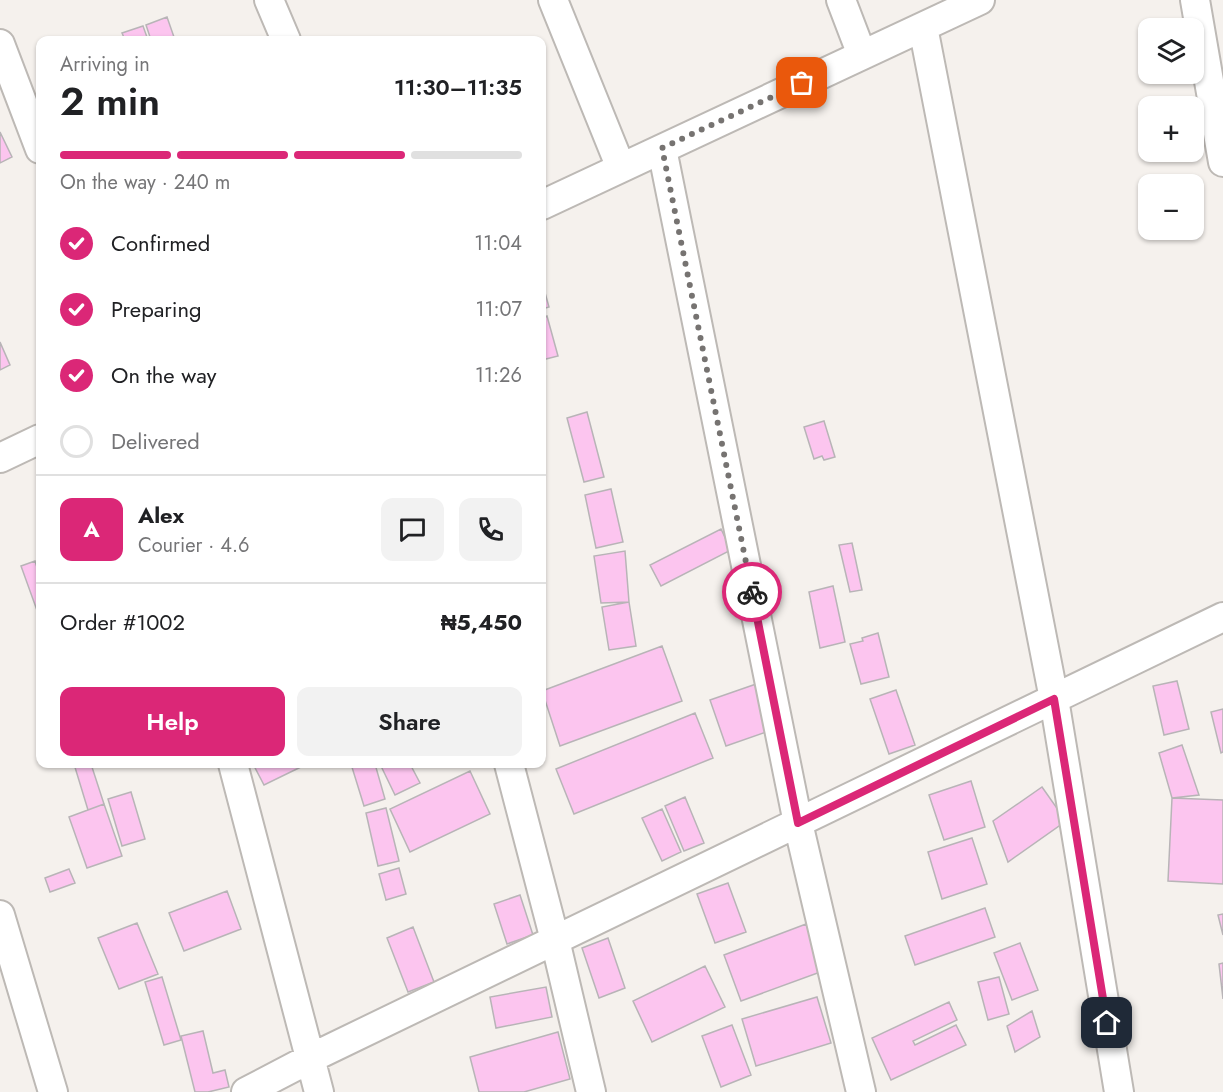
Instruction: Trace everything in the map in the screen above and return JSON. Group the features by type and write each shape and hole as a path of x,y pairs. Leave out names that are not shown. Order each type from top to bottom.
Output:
{"street":[{"path":"269,0 284,36"},
{"path":"553,0 621,168"},
{"path":"841,0 862,55"},
{"path":"546,203 980,0"},
{"path":"1195,0 1223,162"},
{"path":"923,27 1054,699 1119,1092"},
{"path":"0,44 36,138"},
{"path":"662,148 798,823 861,1092"},
{"path":"0,458 36,442"},
{"path":"246,1092 311,1058 1223,617"},
{"path":"234,768 319,1092"},
{"path":"510,768 555,940 591,1092"},
{"path":"0,915 53,1092"}],"building":[{"path":"167,17 174,36 150,36 146,25"},
{"path":"143,26 147,36 123,36 122,33"},
{"path":"0,132 12,157 0,163"},
{"path":"546,316 558,356 546,359"},
{"path":"0,342 10,365 0,370"},
{"path":"587,412 604,477 584,482 567,418"},
{"path":"824,421 835,457 824,460 822,456 814,459 804,427"},
{"path":"611,489 623,542 596,548 585,495"},
{"path":"721,529 731,550 661,586 650,565"},
{"path":"852,543 862,590 850,592 839,545"},
{"path":"625,551 629,602 601,603 594,556"},
{"path":"35,561 36,608 21,566"},
{"path":"833,586 845,642 820,648 809,592"},
{"path":"629,602 636,646 609,650 602,607"},
{"path":"878,633 889,677 861,684 850,644 863,641 862,638"},
{"path":"662,646 682,701 560,746 546,703 546,690"},
{"path":"1177,681 1189,729 1164,735 1153,686"},
{"path":"759,683 775,729 726,746 710,700"},
{"path":"896,690 915,745 889,754 870,699"},
{"path":"1223,709 1223,752 1221,753 1211,712"},
{"path":"695,713 713,758 574,814 556,769"},
{"path":"1182,745 1199,795 1172,798 1159,753"},
{"path":"75,768 92,768 104,804 88,810"},
{"path":"255,768 299,768 264,785"},
{"path":"352,768 376,768 385,799 364,806"},
{"path":"382,768 412,768 420,783 395,795"},
{"path":"470,771 490,814 410,852 390,809"},
{"path":"971,781 985,827 944,840 929,795"},
{"path":"1042,787 1066,821 1008,862 993,821"},
{"path":"131,792 145,839 122,846 108,799"},
{"path":"685,797 704,843 684,851 665,806"},
{"path":"1172,798 1223,800 1223,884 1168,881"},
{"path":"104,804 122,856 87,868 69,817"},
{"path":"386,808 399,861 378,866 366,813"},
{"path":"662,809 681,852 662,861 642,818"},
{"path":"972,838 987,884 942,899 928,852"},
{"path":"399,868 406,894 386,900 379,874"},
{"path":"69,869 75,883 50,892 45,878"},
{"path":"728,883 746,932 715,943 697,894"},
{"path":"227,891 241,929 184,951 169,913"},
{"path":"520,895 533,935 507,944 494,904"},
{"path":"985,908 995,937 915,965 905,936"},
{"path":"1223,914 1223,935 1218,915"},
{"path":"137,923 158,974 119,989 98,938"},
{"path":"806,924 823,971 741,1001 724,955"},
{"path":"413,927 434,982 408,992 387,938"},
{"path":"608,938 625,988 599,998 582,948"},
{"path":"1020,943 1038,990 1012,1000 994,953"},
{"path":"1223,963 1223,999 1219,964"},
{"path":"705,966 725,1007 652,1042 633,1001"},
{"path":"162,977 181,1040 164,1045 145,982"},
{"path":"999,977 1009,1014 988,1020 978,982"},
{"path":"546,987 552,1017 496,1028 490,997"},
{"path":"817,997 831,1043 756,1066 742,1019"},
{"path":"949,1002 957,1020 913,1041 915,1045 956,1025 966,1045 891,1080 872,1038"},
{"path":"1032,1011 1040,1037 1015,1052 1007,1026"},
{"path":"732,1025 751,1075 721,1087 702,1036"},
{"path":"203,1031 213,1073 225,1070 229,1087 208,1092 195,1092 181,1036"},
{"path":"558,1032 570,1079 524,1092 479,1092 470,1057"}],"way so far":[{"path":"752,592 662,148 802,83"}],"route":[{"path":"752,592 798,823 1054,699 1107,1023"}]}
